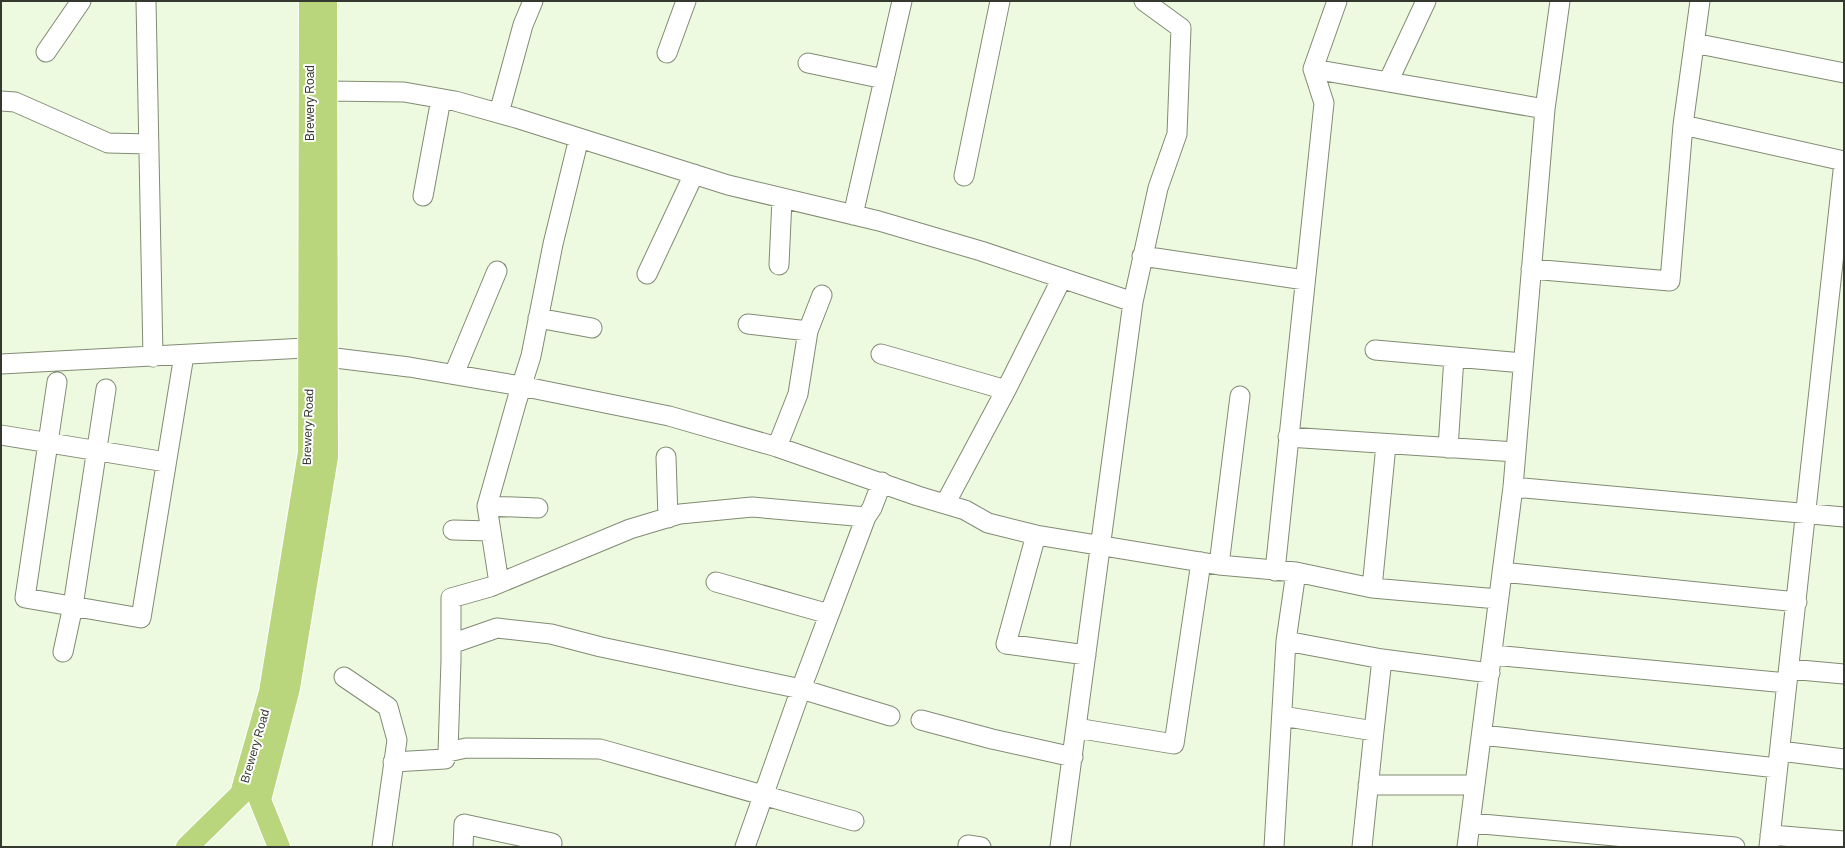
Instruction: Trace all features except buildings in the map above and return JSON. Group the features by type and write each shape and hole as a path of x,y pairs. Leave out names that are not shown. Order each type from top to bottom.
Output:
{"main road":[{"name":"Brewery Road","path":"187,847 250,797 270,692 309,452 321,350 318,92 310,1"},
{"name":"Brewery Road","path":"318,92 326,1"},
{"name":"Brewery Road","path":"250,797 279,847"}],"street":[{"path":"46,52 81,1"},
{"path":"146,1 153,357"},
{"path":"499,113 523,25 533,1"},
{"path":"667,54 686,1"},
{"path":"853,215 902,1"},
{"path":"964,176 1000,1"},
{"path":"1275,571 1324,104 1313,69 1337,1"},
{"path":"1388,82 1426,1"},
{"path":"1467,847 1471,823 1474,785 1492,664 1498,599 1513,487 1544,109 1560,1"},
{"path":"1531,269 1670,281 1683,125 1700,1"},
{"path":"1060,847 1132,302 1158,188 1177,134 1181,28 1154,4"},
{"path":"1694,43 1844,73"},
{"path":"808,63 884,79"},
{"path":"1313,69 1544,109"},
{"path":"318,92 404,92 499,113 728,185 853,215 974,249 1132,302"},
{"path":"422,196 441,99"},
{"path":"1,101 15,102 108,143 149,144"},
{"path":"1683,125 1844,162 1770,841 1844,841"},
{"path":"499,583 487,506 531,356 553,244 579,138"},
{"path":"647,274 694,174"},
{"path":"779,265 782,199"},
{"path":"1142,256 1305,280"},
{"path":"454,374 497,271"},
{"path":"946,504 1006,390 1062,278"},
{"path":"777,447 798,394 808,331 822,295"},
{"path":"538,318 592,328"},
{"path":"748,324 808,331"},
{"path":"1,364 321,350 521,386 669,416 777,447 882,482 918,496 965,510 988,523 1036,535 1210,563 1296,572 1372,588 1498,599"},
{"path":"1376,350 1523,363"},
{"path":"881,354 1006,390"},
{"path":"57,382 25,598 140,618 184,355"},
{"path":"1448,448 1454,357"},
{"path":"63,652 73,606 106,389"},
{"path":"1076,728 1174,744 1210,563 1240,396"},
{"path":"1,434 166,462"},
{"path":"1288,438 1516,452"},
{"path":"1372,588 1386,445"},
{"path":"666,457 668,518"},
{"path":"745,847 801,689 866,517 872,508 882,482"},
{"path":"1513,487 1844,517"},
{"path":"487,506 538,508"},
{"path":"393,762 445,759 448,752 451,598 499,583 630,528 680,514 752,508 866,517"},
{"path":"453,530 491,531"},
{"path":"1036,535 1006,644 1086,655"},
{"path":"1274,847 1286,641 1296,572"},
{"path":"1502,572 1797,602"},
{"path":"716,582 830,614"},
{"path":"451,644 497,628 551,634 601,647 801,689 890,716"},
{"path":"1286,641 1382,659 1788,676 1844,674"},
{"path":"1362,847 1382,659"},
{"path":"344,677 388,707 397,740 382,847"},
{"path":"1282,716 1374,731"},
{"path":"922,720 992,739 1073,757"},
{"path":"1482,735 1779,760 1844,759"},
{"path":"448,752 466,748 600,749 764,794 854,821"},
{"path":"1368,785 1474,785"},
{"path":"1471,823 1735,847"},
{"path":"464,847 464,824 552,843"}]}
